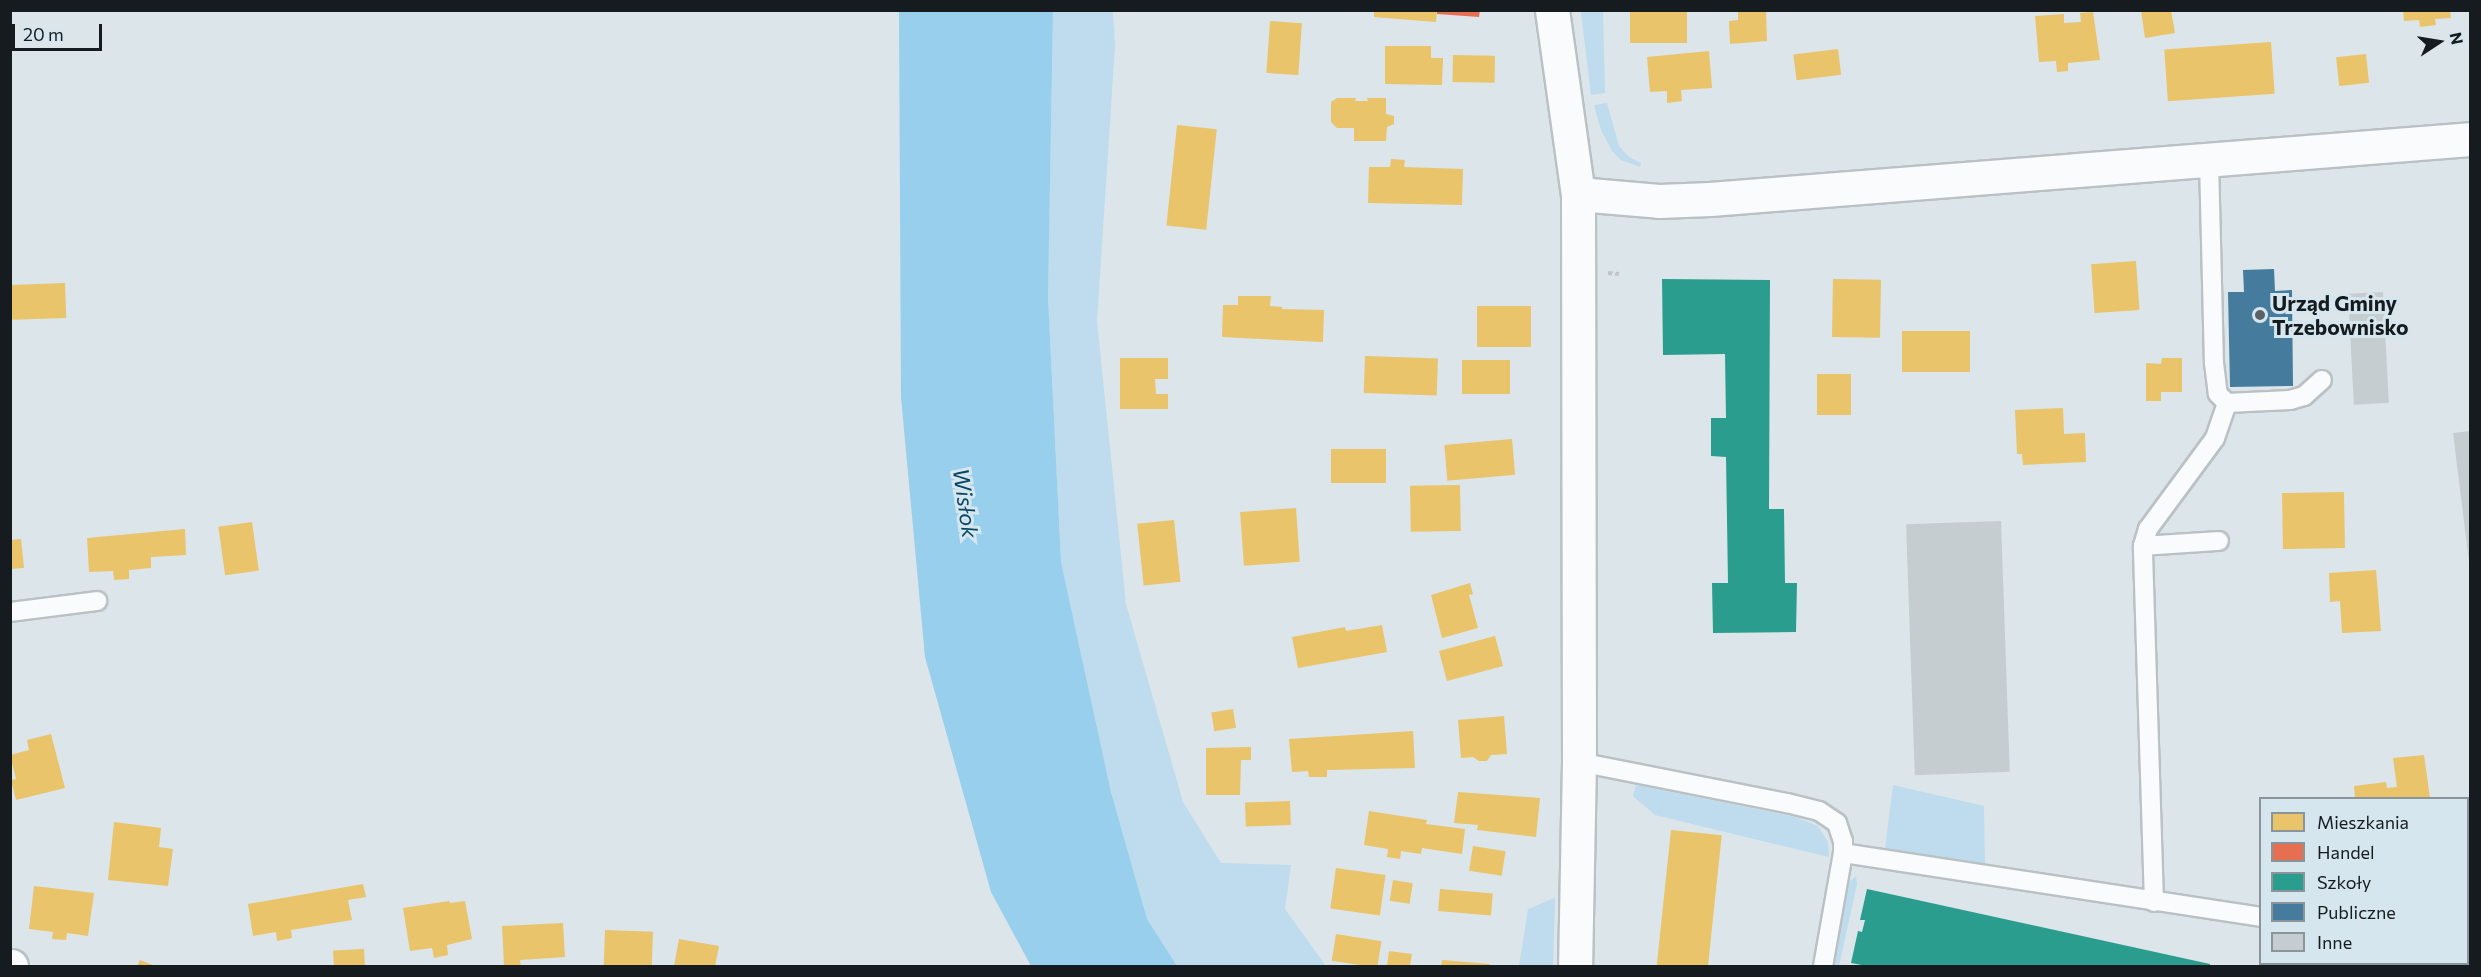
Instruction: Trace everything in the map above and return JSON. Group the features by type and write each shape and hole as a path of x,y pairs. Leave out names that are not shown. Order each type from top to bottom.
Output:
{"street":[{"path":"1552,10 1578,194 1579,762 1575,966"},
{"path":"1578,194 1659,201 1710,199 2470,140"}],"lane":[{"path":"2209,160 2214,363 2218,394 2227,403 2290,400 2304,396 2322,380"},
{"path":"2154,902 2143,546 2148,529 2215,438 2227,403"},
{"path":"2143,546 2219,542"},
{"path":"10,612 97,601"},
{"path":"1579,762 1819,811 1837,823 1844,841 1844,853 1823,966"},
{"path":"1844,853 2259,917"}],"shaded area":[{"path":"1053,11 1113,11 1115,46 1097,321 1126,604 1183,802 1221,863 1291,865 1285,909 1326,966 1177,966 1147,919 1111,792 1061,562 1048,297"},
{"path":"1603,11 1605,93 1591,95 1581,12"},
{"path":"1607,103 1619,146 1629,157 1641,163 1640,167 1621,160 1612,151 1601,130 1594,105"},
{"path":"1636,785 1795,817 1818,826 1828,842 1829,857 1655,815 1633,796"},
{"path":"1893,785 1984,806 1985,867 1885,849"},
{"path":"1856,876 1857,884 1839,966 1832,966 1847,884"},
{"path":"1555,898 1553,966 1519,966 1528,909"}],"water":[{"name":"Wisłok","path":"899,11 1053,11 1048,297 1061,562 1111,792 1147,919 1177,966 1031,966 991,892 925,657 901,397"}],"building: Mieszkania":[{"path":"1374,10 1437,10 1436,22 1374,17"},
{"path":"1630,10 1687,10 1687,43 1630,43"},
{"path":"1738,10 1766,10 1767,41 1730,44 1729,21 1738,20"},
{"path":"2141,10 2171,10 2175,33 2145,38"},
{"path":"2403,10 2450,10 2451,18 2435,19 2436,25 2420,27 2419,20 2404,21"},
{"path":"2093,12 2100,60 2068,63 2068,71 2057,72 2056,61 2039,62 2035,16 2064,14 2064,23 2081,22 2080,13"},
{"path":"1270,21 1302,23 1298,75 1266,73"},
{"path":"2271,42 2275,94 2168,101 2164,49"},
{"path":"1385,46 1431,46 1431,58 1443,58 1442,85 1385,84"},
{"path":"1838,49 1841,75 1797,80 1793,54"},
{"path":"1709,51 1712,88 1681,90 1682,101 1667,103 1667,91 1650,92 1647,57"},
{"path":"2366,54 2369,83 2339,86 2336,57"},
{"path":"1453,55 1495,56 1495,83 1453,82"},
{"path":"1337,98 1356,98 1355,101 1368,101 1367,98 1386,98 1386,114 1394,116 1394,124 1387,127 1386,141 1354,141 1354,128 1337,128 1331,122 1331,102"},
{"path":"1177,125 1217,129 1206,230 1166,225"},
{"path":"1391,159 1405,160 1404,167 1463,169 1462,205 1368,203 1369,167 1390,167"},
{"path":"2136,261 2139,310 2095,313 2091,264"},
{"path":"1833,279 1881,280 1880,338 1832,337"},
{"path":"65,283 66,318 12,320 11,285"},
{"path":"1238,296 1271,296 1270,306 1282,307 1282,309 1324,310 1323,342 1222,337 1223,305 1238,305"},
{"path":"1477,306 1531,306 1531,347 1477,347"},
{"path":"1902,331 1970,331 1970,372 1902,372"},
{"path":"1365,356 1438,359 1437,396 1364,393"},
{"path":"1120,358 1168,358 1168,379 1155,379 1156,394 1168,394 1168,409 1120,409"},
{"path":"2162,358 2182,358 2182,392 2161,392 2161,401 2146,401 2146,363 2161,364"},
{"path":"1462,360 1510,360 1510,394 1462,394"},
{"path":"1817,374 1851,374 1851,415 1817,415"},
{"path":"2063,408 2064,434 2085,433 2086,462 2023,465 2022,454 2017,454 2015,410"},
{"path":"1512,439 1515,475 1447,481 1444,445"},
{"path":"1331,449 1386,449 1386,483 1331,483"},
{"path":"1460,485 1461,531 1411,532 1410,486"},
{"path":"2344,492 2345,548 2283,549 2282,493"},
{"path":"1296,508 1300,562 1244,566 1240,512"},
{"path":"1174,520 1180,582 1144,586 1137,524"},
{"path":"252,522 259,571 225,575 218,527"},
{"path":"185,529 186,555 151,557 151,568 129,570 129,579 114,580 113,571 89,572 87,538"},
{"path":"21,539 24,568 10,569 10,540"},
{"path":"2376,570 2381,631 2342,633 2340,601 2330,602 2329,573"},
{"path":"1470,583 1473,594 1469,595 1478,628 1442,638 1431,595"},
{"path":"1382,625 1387,652 1298,668 1292,637 1345,627 1346,631"},
{"path":"1495,636 1503,666 1447,681 1439,651"},
{"path":"1233,709 1236,728 1214,731 1211,712"},
{"path":"1504,716 1507,754 1491,755 1487,761 1479,761 1473,757 1461,758 1458,720"},
{"path":"1413,731 1415,768 1327,770 1327,777 1309,777 1308,771 1292,772 1289,739"},
{"path":"51,734 65,788 16,800 11,780 16,779 10,755 29,750 27,740"},
{"path":"1251,747 1251,760 1241,760 1240,795 1206,795 1206,748"},
{"path":"2424,755 2430,797 2355,797 2354,786 2386,782 2387,788 2397,787 2393,758"},
{"path":"1458,792 1540,798 1536,837 1477,830 1478,825 1454,823"},
{"path":"1290,801 1291,825 1246,827 1245,803"},
{"path":"1369,811 1427,820 1426,824 1465,829 1462,854 1422,848 1421,854 1401,851 1400,859 1387,857 1388,849 1364,845"},
{"path":"114,822 161,828 159,847 173,849 168,886 108,880"},
{"path":"1671,830 1722,835 1708,966 1657,965"},
{"path":"1473,846 1506,851 1502,876 1469,871"},
{"path":"1336,868 1386,875 1380,916 1330,909"},
{"path":"1393,880 1413,883 1409,904 1390,901"},
{"path":"363,884 366,897 348,900 352,920 291,930 292,938 277,941 276,932 253,936 248,904"},
{"path":"34,886 94,893 88,936 67,933 66,940 52,939 53,932 29,929"},
{"path":"1440,889 1493,894 1491,916 1438,911"},
{"path":"449,901 450,903 465,901 472,939 447,945 448,955 434,958 432,948 410,951 403,908"},
{"path":"563,923 565,957 520,960 521,966 504,966 502,926"},
{"path":"605,930 653,932 652,966 604,966"},
{"path":"1336,934 1381,941 1378,966 1332,961"},
{"path":"679,939 719,946 715,966 674,966"},
{"path":"364,949 365,966 334,966 333,951"},
{"path":"1389,951 1412,954 1410,966 1387,966"},
{"path":"140,960 155,966 137,966"},
{"path":"1442,960 1490,964 1489,966 1441,966"}],"building: Handel":[{"path":"1437,10 1480,10 1479,17 1437,14"}],"building: Szkoły":[{"path":"1662,279 1770,280 1769,509 1784,509 1785,583 1797,583 1796,632 1713,633 1712,583 1728,583 1726,457 1711,456 1711,418 1726,418 1725,354 1663,355"},
{"path":"1867,889 2210,964 2210,966 1867,966 1851,963 1858,931 1862,932 1865,920 1860,920"}],"building: Publiczne":[{"name":"Urząd Gminy Trzebownisko","path":"2274,269 2275,291 2292,290 2293,386 2230,387 2228,292 2244,292 2243,270"}],"building: Inne":[{"path":"2383,292 2389,403 2354,405 2348,294"},
{"path":"2470,431 2470,562 2469,562 2453,433"},
{"path":"2001,521 2010,772 1915,775 1906,524"}],"place":[{"name":"Urząd Gminy Trzebownisko","path":"2260,315"}]}
